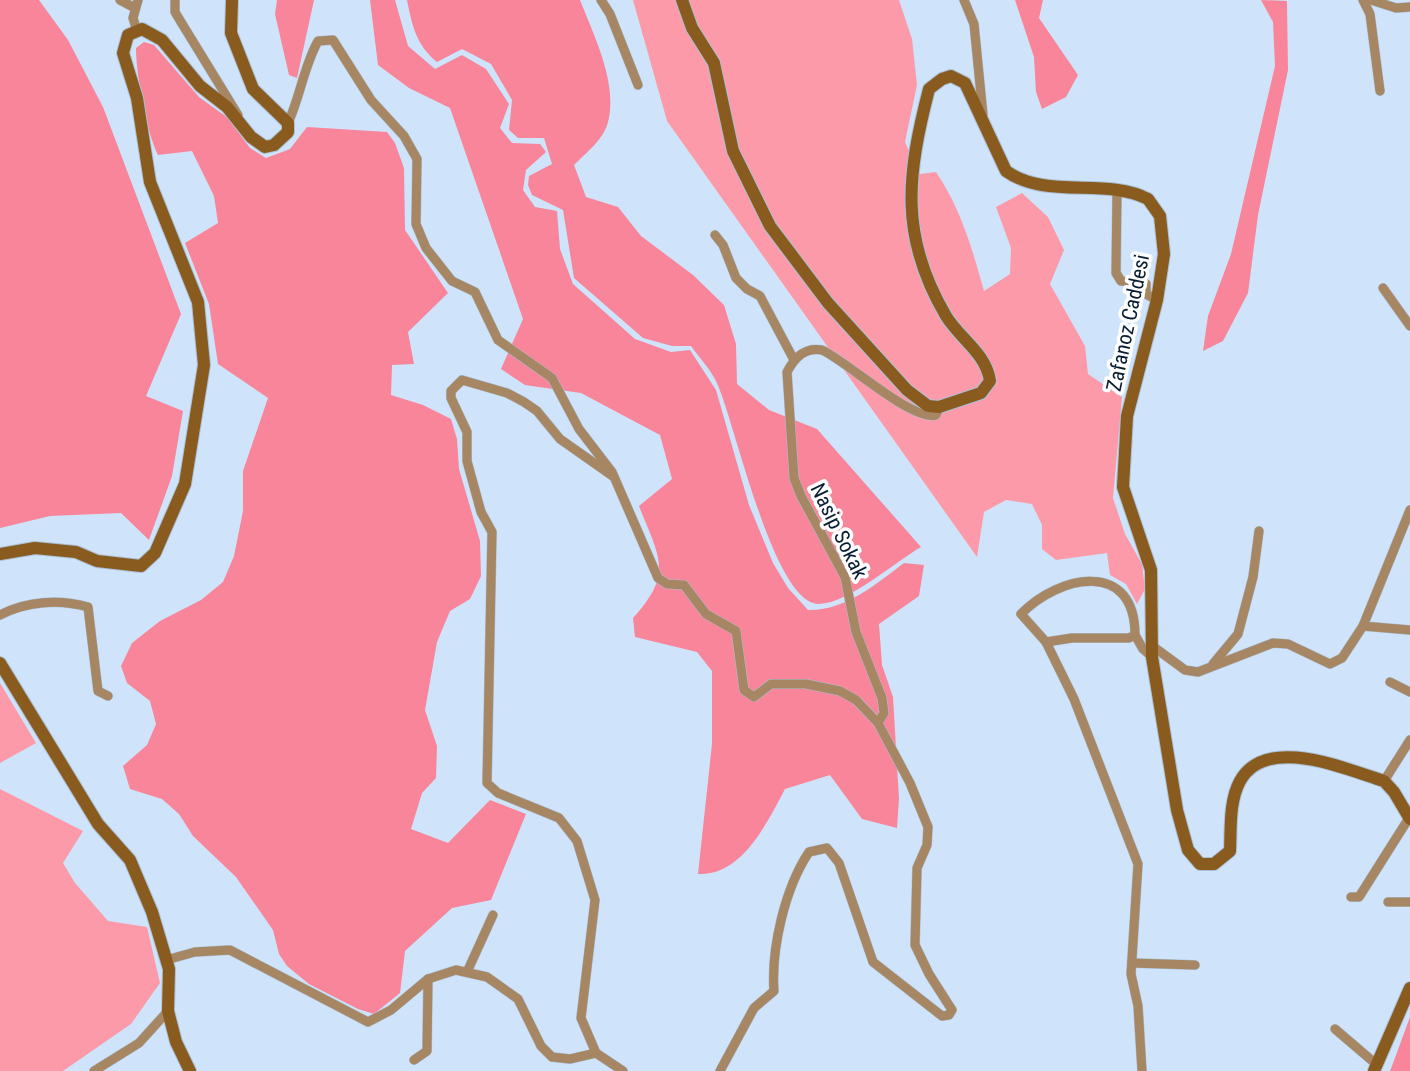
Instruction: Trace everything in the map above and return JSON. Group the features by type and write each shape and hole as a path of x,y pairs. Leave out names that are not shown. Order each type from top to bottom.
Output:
{"street":[{"path":"120,0 136,4 133,18 137,31"},
{"path":"175,0 175,12 231,101 243,127"},
{"path":"232,0 232,33 253,89 288,122"},
{"path":"601,0 638,85"},
{"path":"682,0 692,28 710,51 733,151 770,226 828,303 907,390 928,406 939,407 936,415 930,416 911,409 822,350 809,350 794,360 760,296 747,289 736,278 723,245 715,235"},
{"path":"964,0 974,24 983,117"},
{"path":"1363,0 1370,13 1380,92"},
{"path":"1371,0 1396,8 1410,7"},
{"path":"0,554 49,549 76,552 97,561 141,566 155,553 185,484 204,365 198,302 150,182 137,98 124,53 128,35 142,29 162,40 200,86 227,107 243,127 265,146 274,145 288,131 288,122 299,100 318,41 333,40 371,100 404,136 417,159 416,224 426,248 452,281 475,292 498,340 552,378 579,429 615,478 658,578 667,584 684,585 706,614 736,631 744,690 754,697 771,684 806,684 840,691 856,700 878,723 910,783 928,827 927,845 918,868 915,945 929,974 952,1010 950,1015 942,1016 873,962 839,863 827,848 819,848 809,852 794,883 772,971 774,991 754,1008 720,1071"},
{"name":"Zafanoz Caddesi","path":"939,407 981,393 990,381 985,362 947,317 919,258 909,203 916,139 929,89 951,76 965,83 1006,171 1031,184 1117,191 1149,199 1160,216 1164,254 1157,300 1127,416 1123,487 1151,570 1151,651 1177,810 1188,850 1200,864 1214,864 1230,851 1232,810 1240,781 1257,763 1295,755 1384,781"},
{"path":"1117,191 1116,273 1121,281 1146,284 1146,294 1157,300"},
{"path":"1383,288 1410,326"},
{"name":"Nasip Sokak","path":"794,360 786,380 794,478 845,577 856,632 882,698 884,713 878,723"},
{"path":"615,478 560,439 537,411 524,402 507,393 462,380 451,391 451,398 467,432 467,461 481,512 492,532 487,783 498,793 559,818 577,841 594,900 580,1018 596,1053 622,1071"},
{"path":"1142,1071 1132,962 1138,864 1074,699 1046,642 1021,614 1051,592 1081,582 1101,581 1118,586 1127,598 1135,616 1135,635 1143,649 1185,670 1198,672 1273,643 1288,644 1330,664 1342,658 1363,626 1410,510"},
{"path":"1212,666 1238,634 1253,577 1259,531"},
{"path":"0,615 29,605 53,603 88,607 98,691 108,696"},
{"path":"1363,626 1410,629"},
{"path":"1046,642 1072,638 1129,638 1135,635"},
{"path":"0,663 98,824 131,860 152,912 166,960 168,1011 176,1042 190,1071"},
{"path":"1390,682 1410,692"},
{"path":"1352,897 1359,897 1368,886 1410,818 1384,781 1410,740"},
{"path":"1388,902 1410,901"},
{"path":"467,972 493,915"},
{"path":"166,960 195,952 230,950 368,1022 391,1010 428,979 456,970 467,972 487,977 518,999 541,1046 552,1057 570,1059 596,1053"},
{"path":"1132,962 1195,965"},
{"path":"414,1060 427,1051 428,979"},
{"path":"1335,1029 1375,1068 1410,988"},
{"path":"94,1071 139,1042 168,1011"}],"shaded area":[{"path":"0,0 39,0 68,40 103,107 181,314 146,396 183,411 172,476 149,540 121,513 50,516 0,528"},
{"path":"277,0 314,0 297,78 289,75 275,14"},
{"path":"370,0 395,0 408,46 435,69 462,55 486,69 509,104 500,128 512,143 540,144 546,152 526,170 523,190 535,207 557,211 560,249 573,284 635,339 671,352 690,350 716,390 749,505 773,563 788,588 808,610 835,606 847,601 904,563 924,565 919,596 879,624 882,665 893,697 899,799 897,828 862,819 830,775 785,789 761,831 740,857 714,872 698,874 712,744 712,671 697,652 635,637 633,618 654,589 658,576 657,552 639,506 672,479 660,435 581,393 525,385 501,369 523,319 450,108 409,88 378,65"},
{"path":"407,0 580,0 598,44 610,92 606,128 574,165 586,197 618,207 641,236 693,275 724,305 736,344 737,384 769,410 817,429 921,547 844,597 819,604 802,596 786,575 771,543 724,401 711,372 691,346 672,346 643,338 574,278 563,210 532,195 528,185 529,176 552,164 544,138 518,138 509,130 512,100 491,64 462,49 437,62 424,49 416,34"},
{"path":"633,0 899,0 912,39 917,85 905,142 920,174 936,172 945,186 970,244 984,291 1010,274 1011,248 996,207 1022,193 1048,217 1064,250 1050,284 1085,346 1088,374 1122,397 1113,498 1125,534 1142,564 1145,589 1137,604 1126,584 1110,575 1107,553 1056,560 1042,549 1042,525 1032,504 1006,500 984,512 977,557 667,121"},
{"path":"1015,0 1043,0 1039,18 1078,75 1066,97 1042,109 1036,92 1034,57"},
{"path":"1261,0 1287,1 1288,70 1258,215 1248,293 1223,341 1203,351 1208,316 1231,254 1275,66 1273,22"},
{"path":"144,42 154,45 199,97 228,118 250,148 266,158 290,149 307,127 387,132 395,143 404,168 405,230 448,293 408,332 414,364 392,365 391,395 423,405 451,419 457,439 459,469 480,541 481,576 470,599 450,611 437,642 425,710 437,746 436,778 422,793 411,829 448,843 490,800 526,814 491,900 452,908 405,951 400,993 374,1014 358,1009 309,984 287,966 279,954 273,930 236,877 193,836 179,814 162,799 130,789 123,766 147,745 156,724 150,701 127,683 121,666 132,643 160,621 201,600 223,582 234,556 243,511 243,471 268,398 218,364 209,304 185,243 218,223 214,196 192,151 158,155 142,102 138,73 136,48"},
{"path":"0,683 36,743 0,763"},
{"path":"0,789 83,831 63,863 75,883 108,921 147,927 160,983 131,1024 63,1071 0,1071"},
{"path":"1410,1017 1410,1071 1390,1071 1392,1066"}]}
